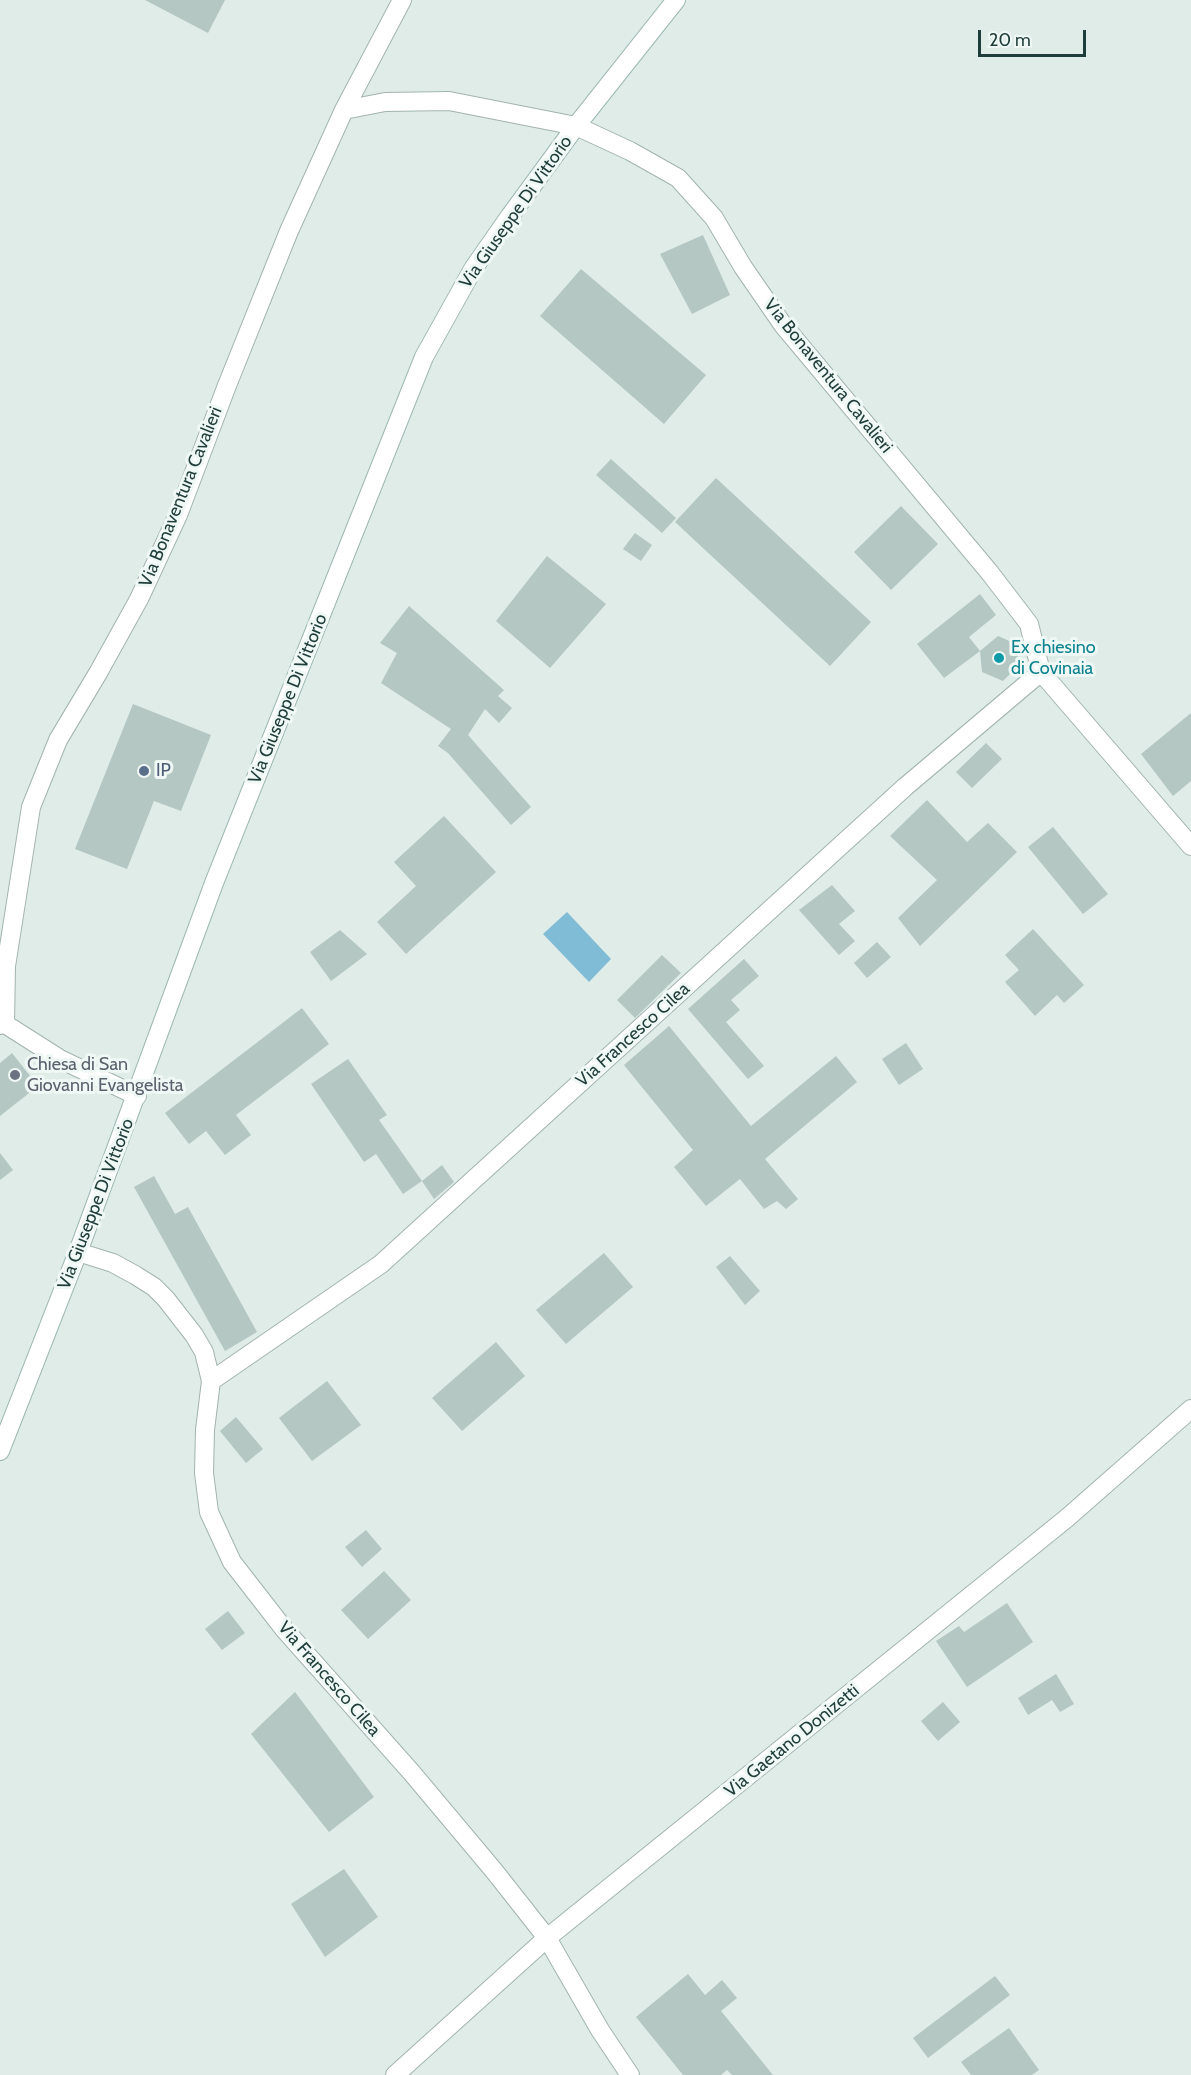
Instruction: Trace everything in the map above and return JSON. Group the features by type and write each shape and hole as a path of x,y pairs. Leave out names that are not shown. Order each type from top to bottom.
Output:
{"street":[{"name":"Via Bonaventura Cavalieri","path":"3,1024 6,966 30,807 58,740 139,599 178,516 289,231 344,110 402,0"},
{"name":"Via Giuseppe Di Vittorio","path":"0,1451 78,1252 214,883 424,357 473,269 576,126 676,0"},
{"name":"Via Bonaventura Cavalieri","path":"344,110 386,102 449,101 576,126 630,151 678,178 714,218 743,267 783,325 990,573 1029,624 1041,672 1191,846"},
{"name":"Via Francesco Cilea","path":"211,1381 381,1264 905,787 1041,672"},
{"path":"3,1024 60,1059 136,1096"},
{"name":"Via Francesco Cilea","path":"78,1252 113,1263 135,1275 166,1299 194,1335 204,1352 211,1381 205,1430 204,1473 209,1512 232,1562 284,1629 412,1773 547,1938 600,2030 630,2075"},
{"name":"Via Gaetano Donizetti","path":"394,2075 547,1938 1067,1518 1191,1409"}],"water":[{"path":"567,912 611,959 589,982 543,934"}],"building":[{"path":"145,0 225,0 208,33"},
{"path":"703,235 730,295 692,314 660,254"},
{"path":"581,269 706,375 664,424 540,316"},
{"path":"611,459 676,518 662,533 596,475"},
{"path":"716,478 871,622 830,666 675,522"},
{"path":"901,506 938,544 891,590 854,552"},
{"path":"635,533 652,545 641,561 623,549"},
{"path":"547,556 606,604 550,668 496,621"},
{"path":"980,594 996,615 969,637 980,651 944,678 917,644"},
{"path":"409,606 504,690 498,696 512,708 499,723 485,709 468,735 531,807 511,825 448,753 438,746 451,729 381,683 397,653 380,643"},
{"name":"Ex chiesino di Covinaia","path":"998,636 1016,644 1019,665 1003,681 982,672 980,651"},
{"path":"133,704 211,735 181,811 154,801 127,869 75,849"},
{"path":"1191,713 1191,781 1173,796 1141,754"},
{"path":"986,743 1002,759 972,788 956,772"},
{"path":"927,800 967,842 988,823 1017,852 920,946 898,918 937,880 890,836"},
{"path":"444,816 496,872 406,954 377,922 416,886 394,862"},
{"path":"1053,827 1108,894 1083,914 1028,847"},
{"path":"832,885 855,911 839,924 855,941 839,955 799,910"},
{"path":"1033,929 1084,985 1064,1003 1057,995 1035,1016 1005,982 1019,970 1005,955"},
{"path":"340,930 367,954 331,981 310,952"},
{"path":"877,942 891,957 867,978 854,963"},
{"path":"662,955 681,973 635,1018 617,1000"},
{"path":"744,959 759,976 731,1000 740,1010 726,1022 764,1066 748,1079 688,1009"},
{"path":"302,1008 329,1044 236,1115 251,1135 225,1155 206,1131 189,1144 165,1113"},
{"path":"669,1026 751,1126 836,1056 857,1082 765,1159 798,1199 786,1209 777,1201 764,1209 740,1179 706,1206 674,1167 693,1150 624,1065"},
{"path":"906,1043 923,1069 899,1085 882,1059"},
{"name":"Chiesa di San Giovanni Evangelista","path":"12,1053 38,1086 0,1116 0,1063"},
{"path":"348,1059 387,1115 379,1120 422,1181 403,1194 376,1154 364,1162 311,1084"},
{"path":"0,1153 13,1170 0,1180"},
{"path":"442,1165 454,1182 434,1199 422,1181"},
{"path":"154,1176 175,1214 188,1207 257,1332 225,1351 134,1187"},
{"path":"604,1253 633,1287 566,1344 536,1310"},
{"path":"730,1256 760,1291 745,1305 716,1267"},
{"path":"496,1342 525,1376 462,1431 432,1398"},
{"path":"327,1381 361,1425 312,1461 279,1418"},
{"path":"236,1417 263,1449 246,1463 220,1431"},
{"path":"366,1530 382,1549 362,1567 345,1547"},
{"path":"384,1571 411,1600 368,1639 341,1610"},
{"path":"1007,1603 1033,1642 967,1687 936,1641 959,1626 964,1632"},
{"path":"228,1611 245,1633 222,1650 205,1629"},
{"path":"1056,1674 1074,1704 1060,1712 1052,1700 1028,1715 1018,1698"},
{"path":"295,1692 374,1797 329,1832 251,1734"},
{"path":"943,1702 960,1722 938,1741 921,1721"},
{"path":"344,1869 378,1917 325,1957 291,1904"},
{"path":"688,1974 705,1995 722,1980 737,1998 721,2011 773,2075 732,2075 727,2070 721,2075 683,2075 636,2017"},
{"path":"995,1976 1010,1995 928,2058 913,2038"},
{"path":"1009,2028 1039,2070 1032,2075 971,2075 961,2062"}],"place":[{"name":"Ex chiesino di Covinaia","path":"999,658"},
{"name":"IP","path":"144,771"},
{"name":"Chiesa di San Giovanni Evangelista","path":"15,1075"}]}
